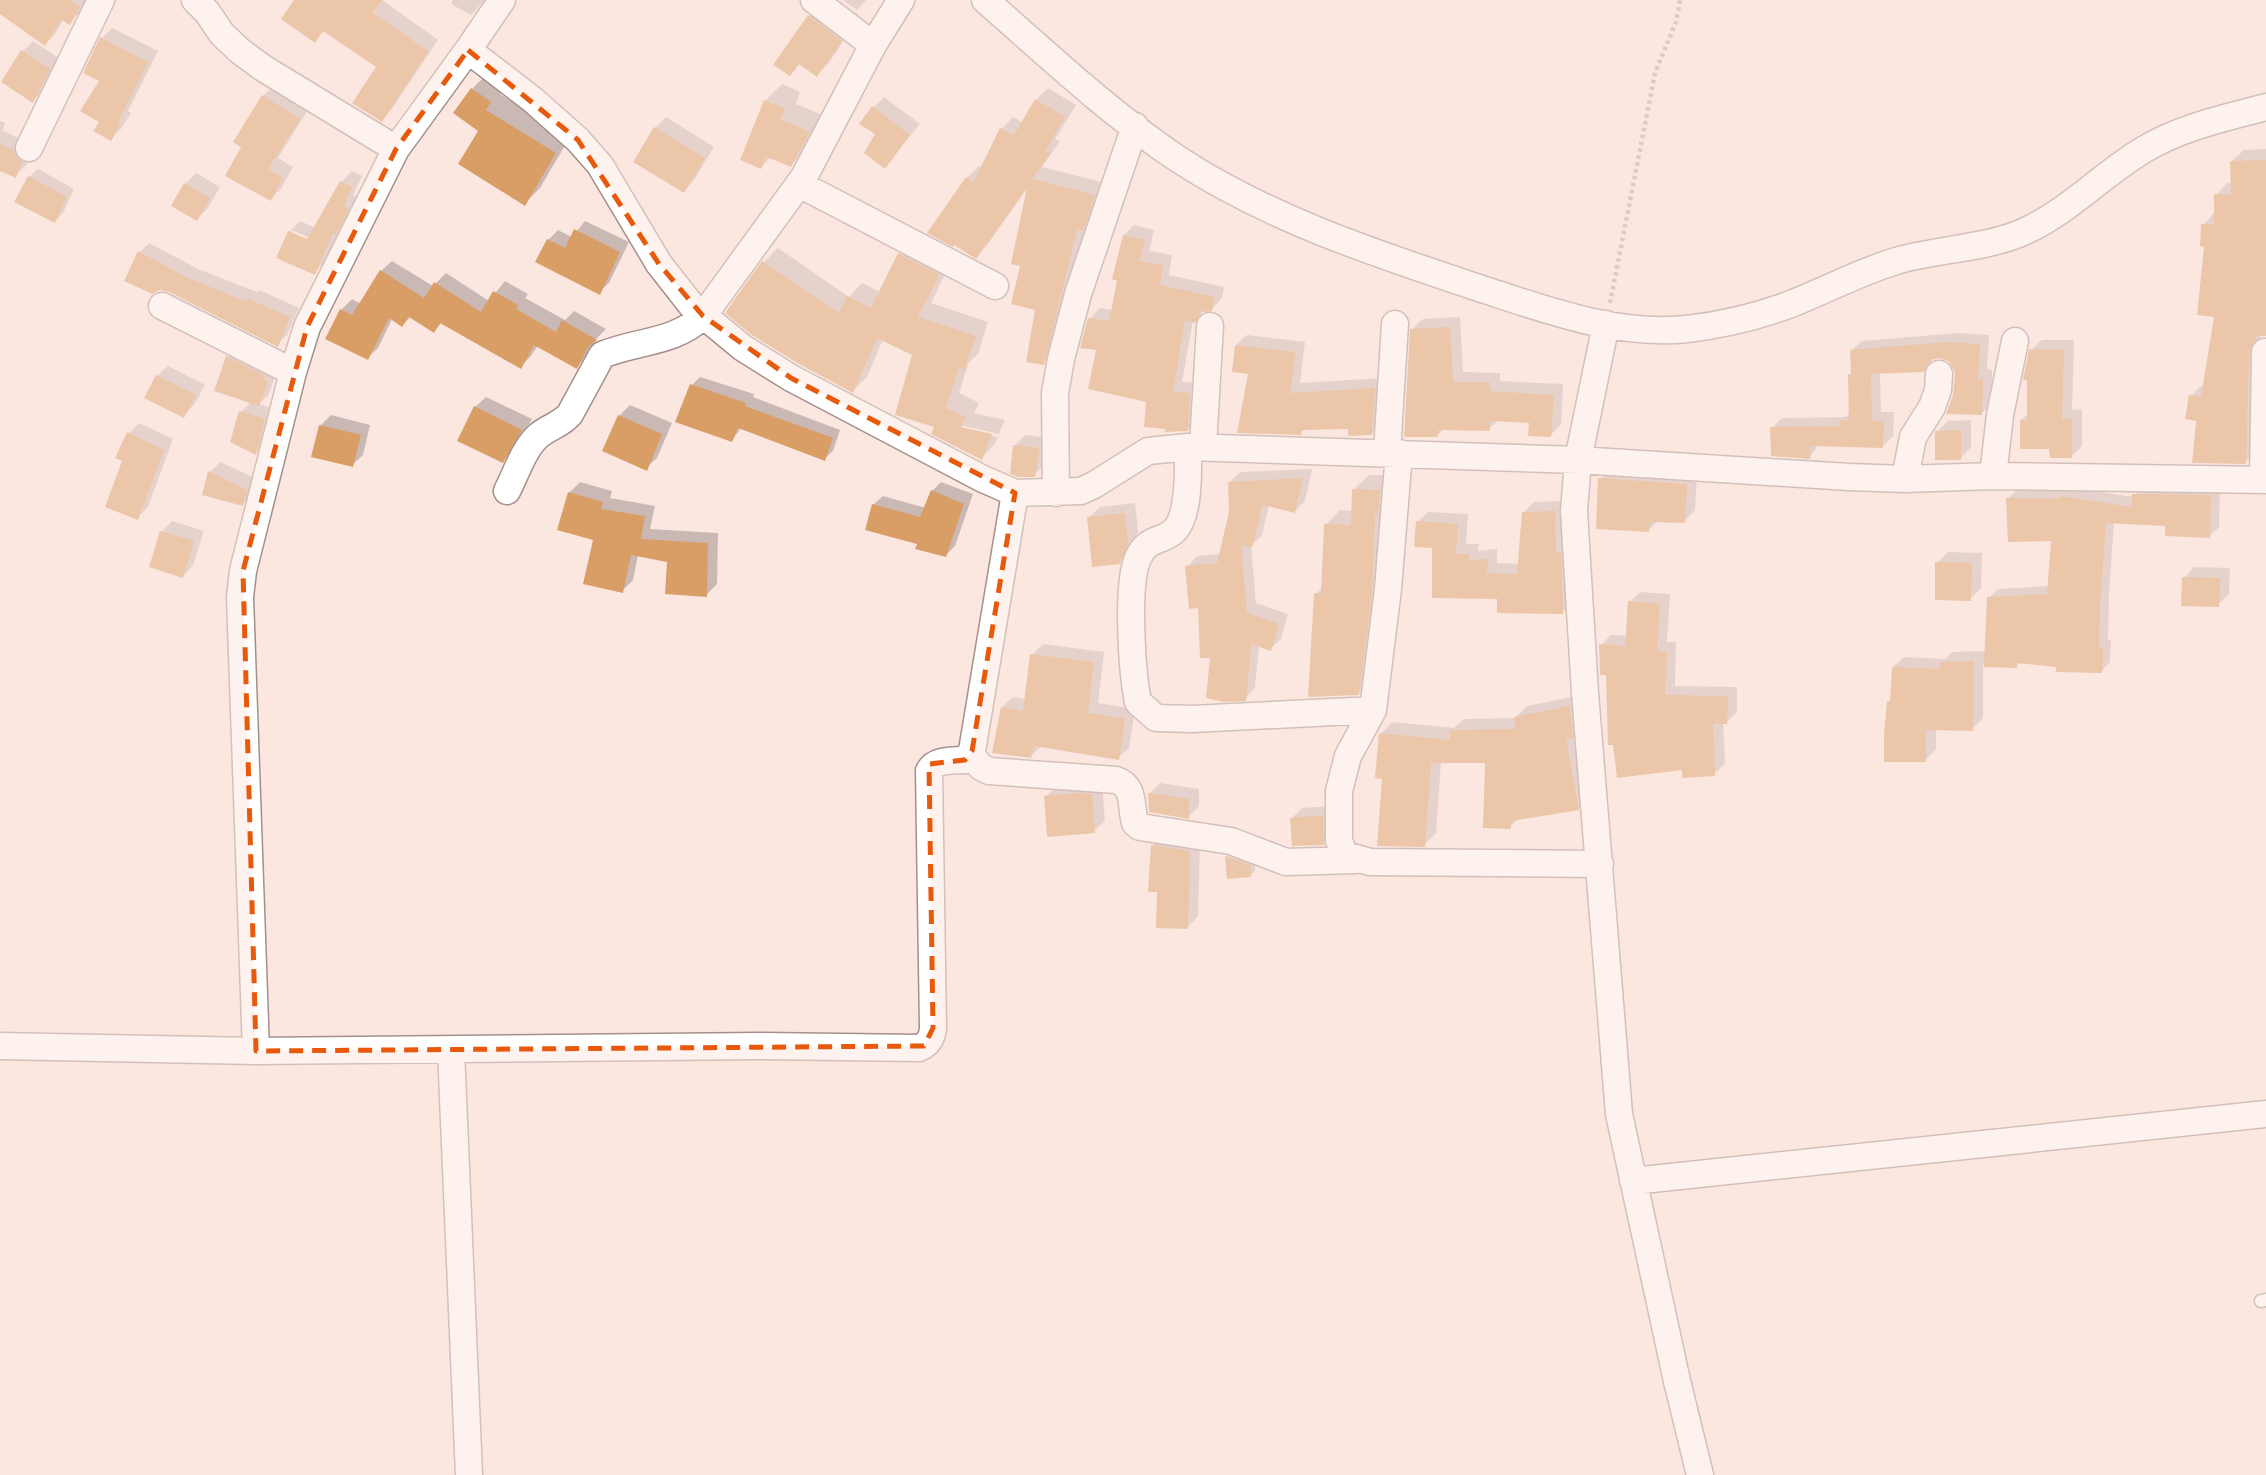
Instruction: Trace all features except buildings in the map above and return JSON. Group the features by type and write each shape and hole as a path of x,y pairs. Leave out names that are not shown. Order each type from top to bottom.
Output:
{"street":[{"path":"29,148 101,0"},
{"path":"195,0 208,12 222,34 240,51 263,68 396,149"},
{"path":"256,1051 240,597 243,571 293,372 307,327 396,149 502,0"},
{"path":"814,0 873,45"},
{"path":"507,491 532,443 570,414 602,355 682,332 703,316 799,184 873,45 901,0"},
{"path":"985,0 1077,80 1178,159 1272,211 1412,266 1552,312 1606,324 1682,329 1708,325 1789,305 1896,261 1998,241 2024,232 2066,207 2147,148 2193,126 2266,107"},
{"path":"468,50 533,100 578,140 600,165 659,264 703,316 743,348 791,379 1015,494 1056,493 1087,488 1148,451 1195,446 1578,460 1905,479 1993,475 2265,480 2265,352"},
{"path":"1056,493 1055,393 1061,359 1078,295 1135,127"},
{"path":"799,184 995,286"},
{"path":"162,306 293,372"},
{"path":"1356,860 1345,855 1339,841 1339,792 1348,756 1373,709 1388,589 1395,324"},
{"path":"1606,324 1578,460 1574,511 1585,693 1619,1114 1700,1475"},
{"path":"1210,326 1195,446 1182,519 1174,531 1149,542 1138,557 1132,576 1132,650 1138,702 1156,718 1192,719 1373,709"},
{"path":"1993,475 2000,415 2015,341"},
{"path":"1905,479 1913,437 1932,407 1938,390 1939,374"},
{"path":"0,1046 256,1051 451,1051 924,1046 929,1042 933,1028 929,771 932,765 965,760 971,754 1015,494"},
{"path":"971,754 981,767 989,771 1122,782 1131,793 1135,823 1140,827 1231,841 1286,862 1356,860 1507,865 1600,864"},
{"path":"451,1051 469,1475"},
{"path":"1633,1181 2266,1114"}],"path":[{"path":"1606,324 1655,73 1676,22 1681,0"}],"highlighted area":[{"path":"468,50 578,140 659,264 703,316 791,378 1015,493 972,751 965,760 929,764 933,1028 924,1046 256,1051 243,571 307,327 396,149"}]}
